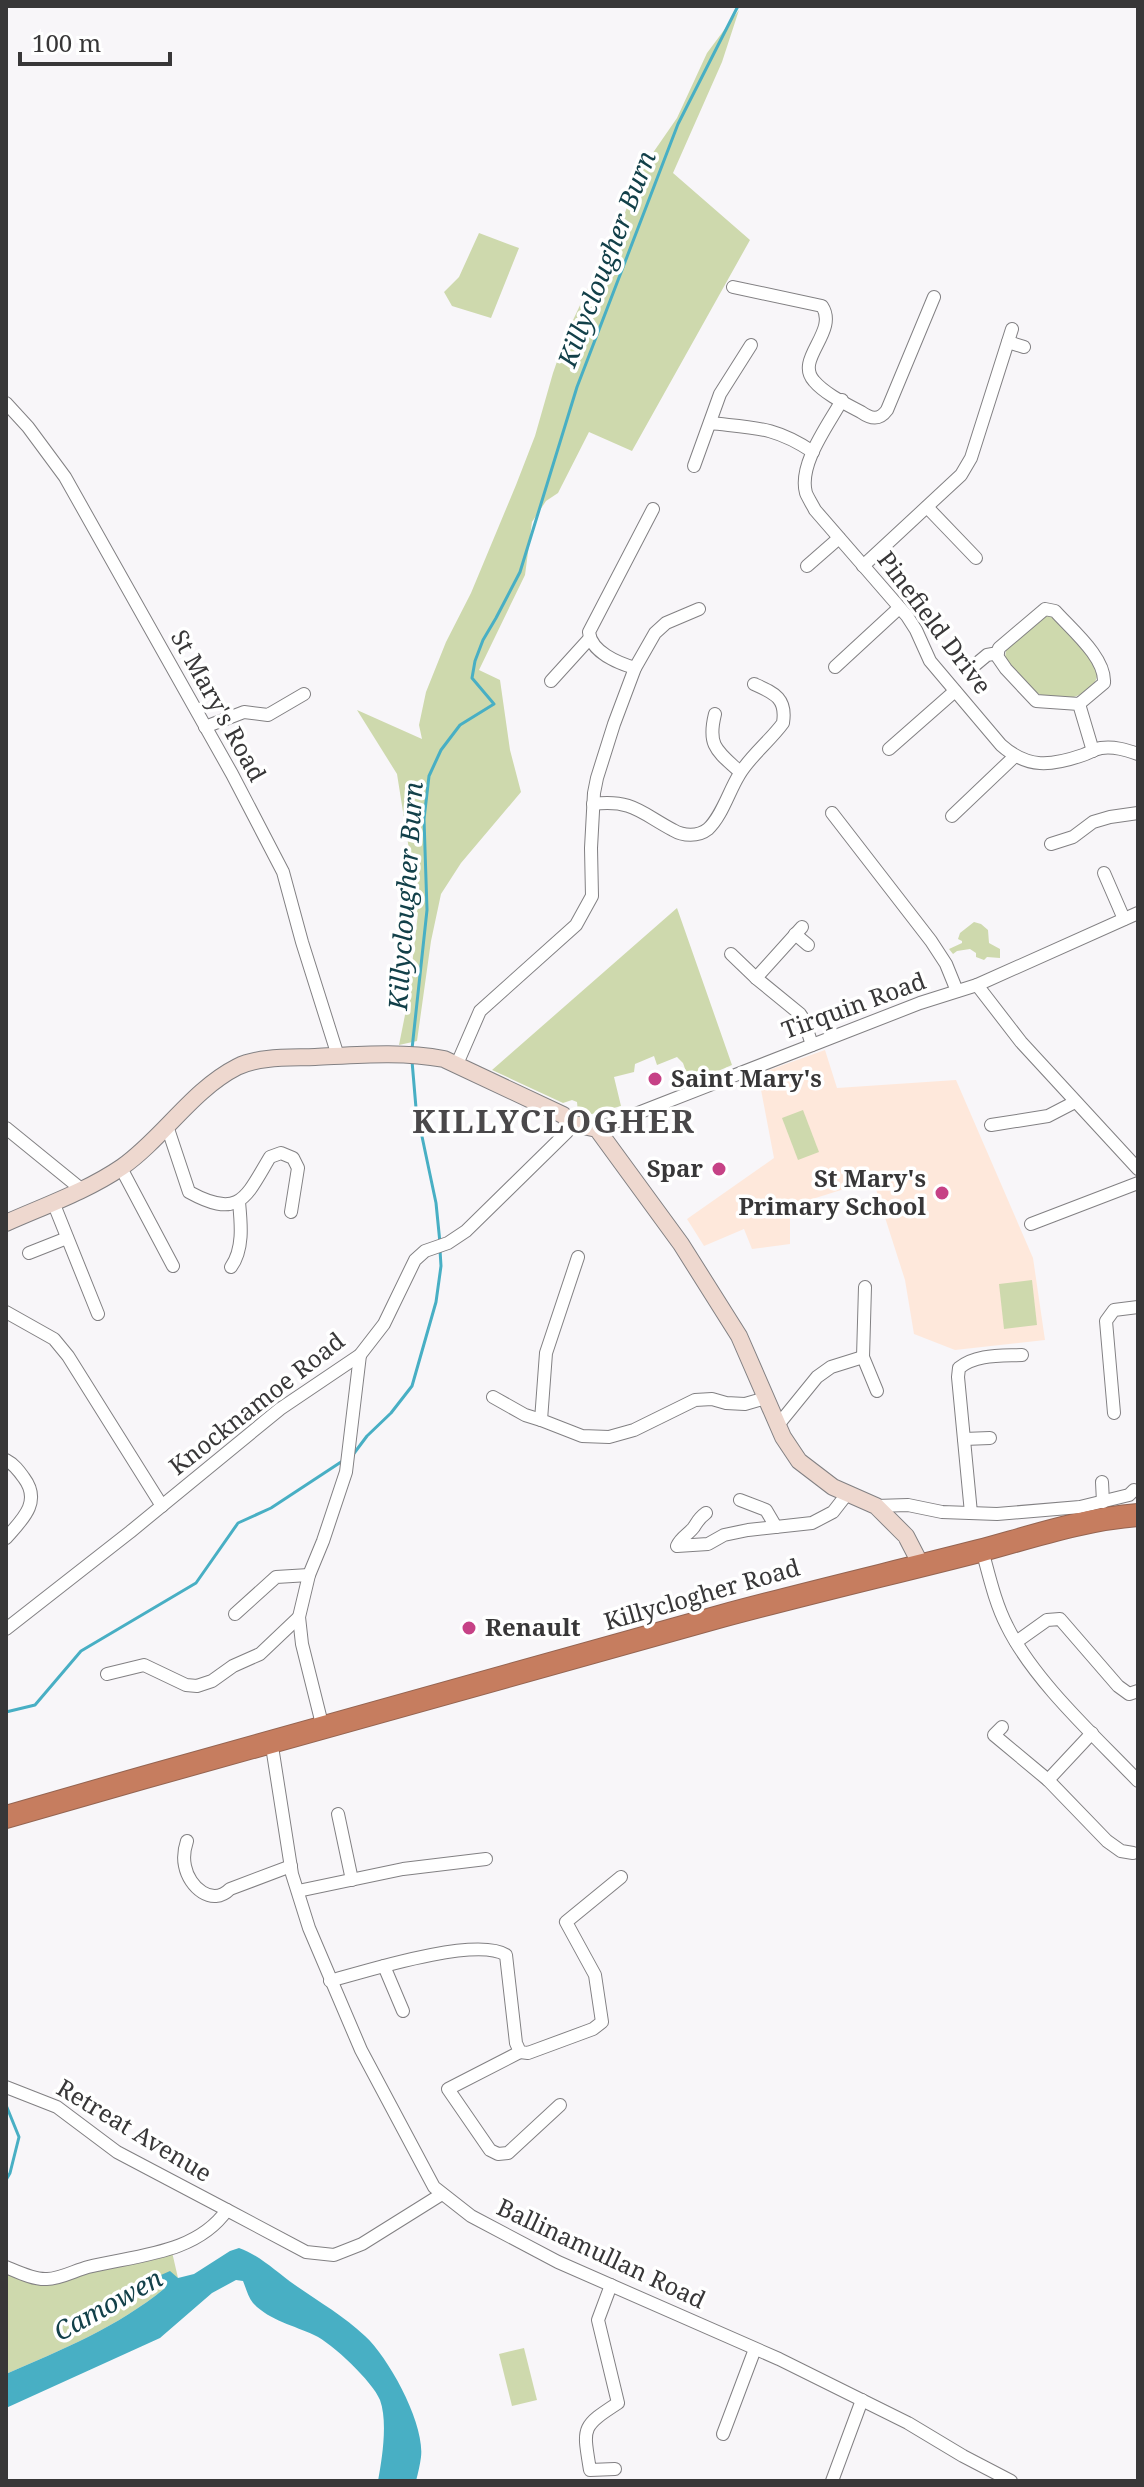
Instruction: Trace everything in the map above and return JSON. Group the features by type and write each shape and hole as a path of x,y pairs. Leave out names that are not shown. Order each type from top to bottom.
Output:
{"highway":[{"name":"Killyclogher Road","path":"6,1817 271,1740 834,1585 1043,1533 1138,1515"}],"street":[{"path":"733,287 822,306 828,315 827,324 810,360 809,373 814,381 842,400 869,417 880,418 934,297"},
{"path":"926,317 940,323"},
{"path":"863,566 961,475 971,458 1012,329"},
{"path":"1008,342 1024,347"},
{"path":"694,466 720,394 751,345"},
{"name":"Pinefield Drive","path":"842,400 813,452 805,478 806,492 815,510 916,630 930,661 1014,757"},
{"name":"St Mary's Road","path":"6,403 65,477 283,872 338,1056"},
{"path":"710,423 772,430 791,437 813,452"},
{"path":"927,507 976,558"},
{"path":"551,681 590,638 593,623 653,509"},
{"path":"807,566 839,538"},
{"path":"835,667 899,608"},
{"path":"457,1064 480,1011 576,925 587,907 592,896 593,804 597,778 635,668 655,633 666,623 699,609"},
{"path":"1045,609 1055,611 1105,672 1104,683 1079,704 1036,701 1006,669 998,653 999,648 1045,609"},
{"path":"590,638 603,652 635,668"},
{"path":"975,665 987,655 998,653"},
{"path":"593,804 635,807 675,832 688,835 706,831 740,772 783,723 782,703 771,692 754,684"},
{"path":"889,749 955,691"},
{"path":"205,727 244,712 268,715 304,694"},
{"path":"1079,704 1093,751"},
{"path":"715,714 710,731 712,742 719,754 740,772"},
{"path":"952,816 1014,757 1041,764 1058,763 1101,748 1121,748 1138,754"},
{"path":"832,813 931,941 946,964 957,991"},
{"path":"1051,844 1073,837 1093,822 1138,813"},
{"path":"1104,873 1124,919"},
{"name":"Tirquin Road","path":"597,1129 977,985 1138,913"},
{"path":"756,978 799,930 808,945"},
{"path":"731,954 800,1014 812,1045"},
{"path":"977,985 1021,1042 1138,1169"},
{"path":"6,1223 121,1168 212,1084 239,1066 280,1058 338,1056 412,1055 444,1059 563,1115 570,1123 597,1129 676,1236 739,1336 778,1425 799,1461 821,1480 876,1506 906,1536 921,1565"},
{"path":"991,1125 1048,1116 1075,1102"},
{"name":"Knocknamoe Road","path":"6,1629 280,1409 360,1355 384,1324 415,1260 425,1251 448,1243 466,1231 567,1132 570,1123"},
{"path":"167,1126 189,1192 217,1203 234,1204 245,1199 270,1157 281,1153 293,1158 298,1168 291,1212"},
{"path":"6,1128 81,1189"},
{"path":"121,1168 173,1266"},
{"path":"1031,1224 1138,1183"},
{"path":"53,1202 98,1314"},
{"path":"231,1267 241,1239 239,1202"},
{"path":"29,1253 67,1238"},
{"path":"153,1258 165,1250"},
{"path":"541,1420 546,1353 578,1257"},
{"path":"865,1287 863,1357 877,1391"},
{"path":"1114,1413 1106,1321 1114,1310 1138,1307"},
{"path":"6,1312 54,1339 68,1356 162,1506"},
{"path":"321,1728 299,1617 309,1575 346,1466 360,1355"},
{"path":"971,1513 959,1368 979,1358 1022,1355"},
{"path":"778,1425 817,1377 831,1367 863,1357"},
{"path":"493,1397 525,1415 582,1436 609,1437 634,1430 695,1400 745,1404 766,1398"},
{"path":"964,1439 990,1438"},
{"path":"6,1460 27,1481 33,1500 29,1511 6,1538"},
{"path":"1102,1482 1103,1502"},
{"path":"876,1506 908,1505 942,1512 997,1514 1080,1507 1129,1495 1134,1490"},
{"path":"706,1513 677,1546 708,1544 724,1535 812,1523 833,1512 847,1494"},
{"path":"740,1500 766,1510 776,1527"},
{"path":"982,1550 1006,1625 1016,1642 1052,1691 1138,1781"},
{"path":"235,1614 276,1577 309,1575"},
{"path":"107,1674 144,1665 186,1685 197,1686 260,1654 299,1617"},
{"path":"1016,1642 1047,1620 1060,1619 1118,1686 1129,1694 1138,1691"},
{"path":"1002,1727 994,1735 1048,1780 1107,1841 1121,1851 1133,1853"},
{"path":"1048,1780 1092,1733"},
{"name":"Ballinamullan Road","path":"271,1740 291,1866 309,1928 330,1981 392,2111 434,2187 471,2216 558,2262 862,2400 1011,2481"},
{"path":"338,1814 352,1880"},
{"path":"187,1841 183,1852 185,1870 200,1890 212,1898 291,1866"},
{"path":"298,1891 403,1869 486,1859"},
{"path":"560,2105 508,2153 498,2154 490,2150 448,2089 520,2052 528,2053 593,2029 602,2022 595,1975 566,1922 621,1877"},
{"path":"330,1981 436,1954 488,1949 498,1951 506,1955 516,2043 520,2052"},
{"path":"384,1966 403,2011"},
{"name":"Retreat Avenue","path":"6,2087 57,2107 117,2152 224,2215 306,2252 334,2255 362,2244 442,2194"},
{"path":"6,2267 48,2280 87,2267 194,2241 224,2215"},
{"path":"611,2285 598,2320 618,2403 591,2420 584,2435 590,2470 615,2469"},
{"path":"723,2434 755,2349"},
{"path":"832,2481 862,2400"}],"shaded area":[{"name":"St Mary's Primary School","path":"825,1050 837,1088 956,1080 1033,1258 1045,1340 955,1350 914,1334 905,1280 873,1180 790,1206 790,1244 752,1249 744,1229 704,1246 687,1219 774,1158 758,1074"}],"green space":[{"path":"739,10 722,62 673,173 750,240 632,451 589,432 558,493 546,501 532,522 525,575 479,670 500,680 510,750 521,792 461,863 441,894 417,1041 399,1045 408,1000 418,913 414,881 397,774 357,710 422,739 419,725 426,692 516,485 535,436 567,333 620,227 639,173 677,118 707,53"},
{"path":"479,233 519,248 491,318 452,306 444,292 459,277"},
{"path":"1052,615 1096,663 1096,681 1074,697 1055,699 1040,694 1028,686 1005,658 1006,650 1043,617"},
{"path":"677,908 732,1065 690,1083 683,1063 677,1057 657,1065 654,1056 635,1064 634,1072 614,1077 621,1106 592,1114 578,1112 577,1102 563,1103 492,1070"},
{"path":"974,922 988,930 989,943 1000,949 1000,958 987,957 984,960 976,957 970,949 953,954 949,949 962,943 958,939 960,933"},
{"path":"803,1110 819,1152 798,1160 782,1118"},
{"path":"1032,1280 1037,1325 1004,1329 999,1284"},
{"path":"172,2252 178,2278 161,2275 165,2288 147,2302 88,2337 6,2374 6,2273 49,2283"},
{"path":"524,2348 537,2400 512,2406 499,2354"}],"water":[{"path":"239,2248 340,2316 374,2346 404,2392 417,2427 421,2457 416,2481 378,2481 384,2429 376,2392 351,2364 322,2339 259,2309 243,2281 236,2280 212,2293 160,2338 6,2408 6,2374 128,2315 165,2288 161,2275 170,2271 178,2278 194,2274"}],"waterway":[{"name":"Killyclougher Burn","path":"412,1049 427,910 424,819 429,776 441,750 460,725 494,704 472,678 475,661 520,572 577,387 678,124 738,6"},
{"name":"Killyclougher Burn","path":"412,1061 416,1108 436,1203 440,1243"},
{"name":"Killyclougher Burn","path":"352,1456 412,1386 436,1302 440,1250"},
{"name":"Killyclougher Burn","path":"6,1712 35,1705 81,1651 196,1583 238,1523 271,1508 341,1462"},
{"path":"6,2105 19,2137 6,2180"}],"place":[{"name":"Saint Mary's","path":"655,1079"},
{"name":"Spar","path":"719,1169"},
{"name":"St Mary's Primary School","path":"942,1193"},
{"name":"Renault","path":"469,1628"}],"district":[{"name":"KILLYCLOGHER","path":"554,1122"}],"water label":[{"name":"Camowen","path":"108,2305"}]}
